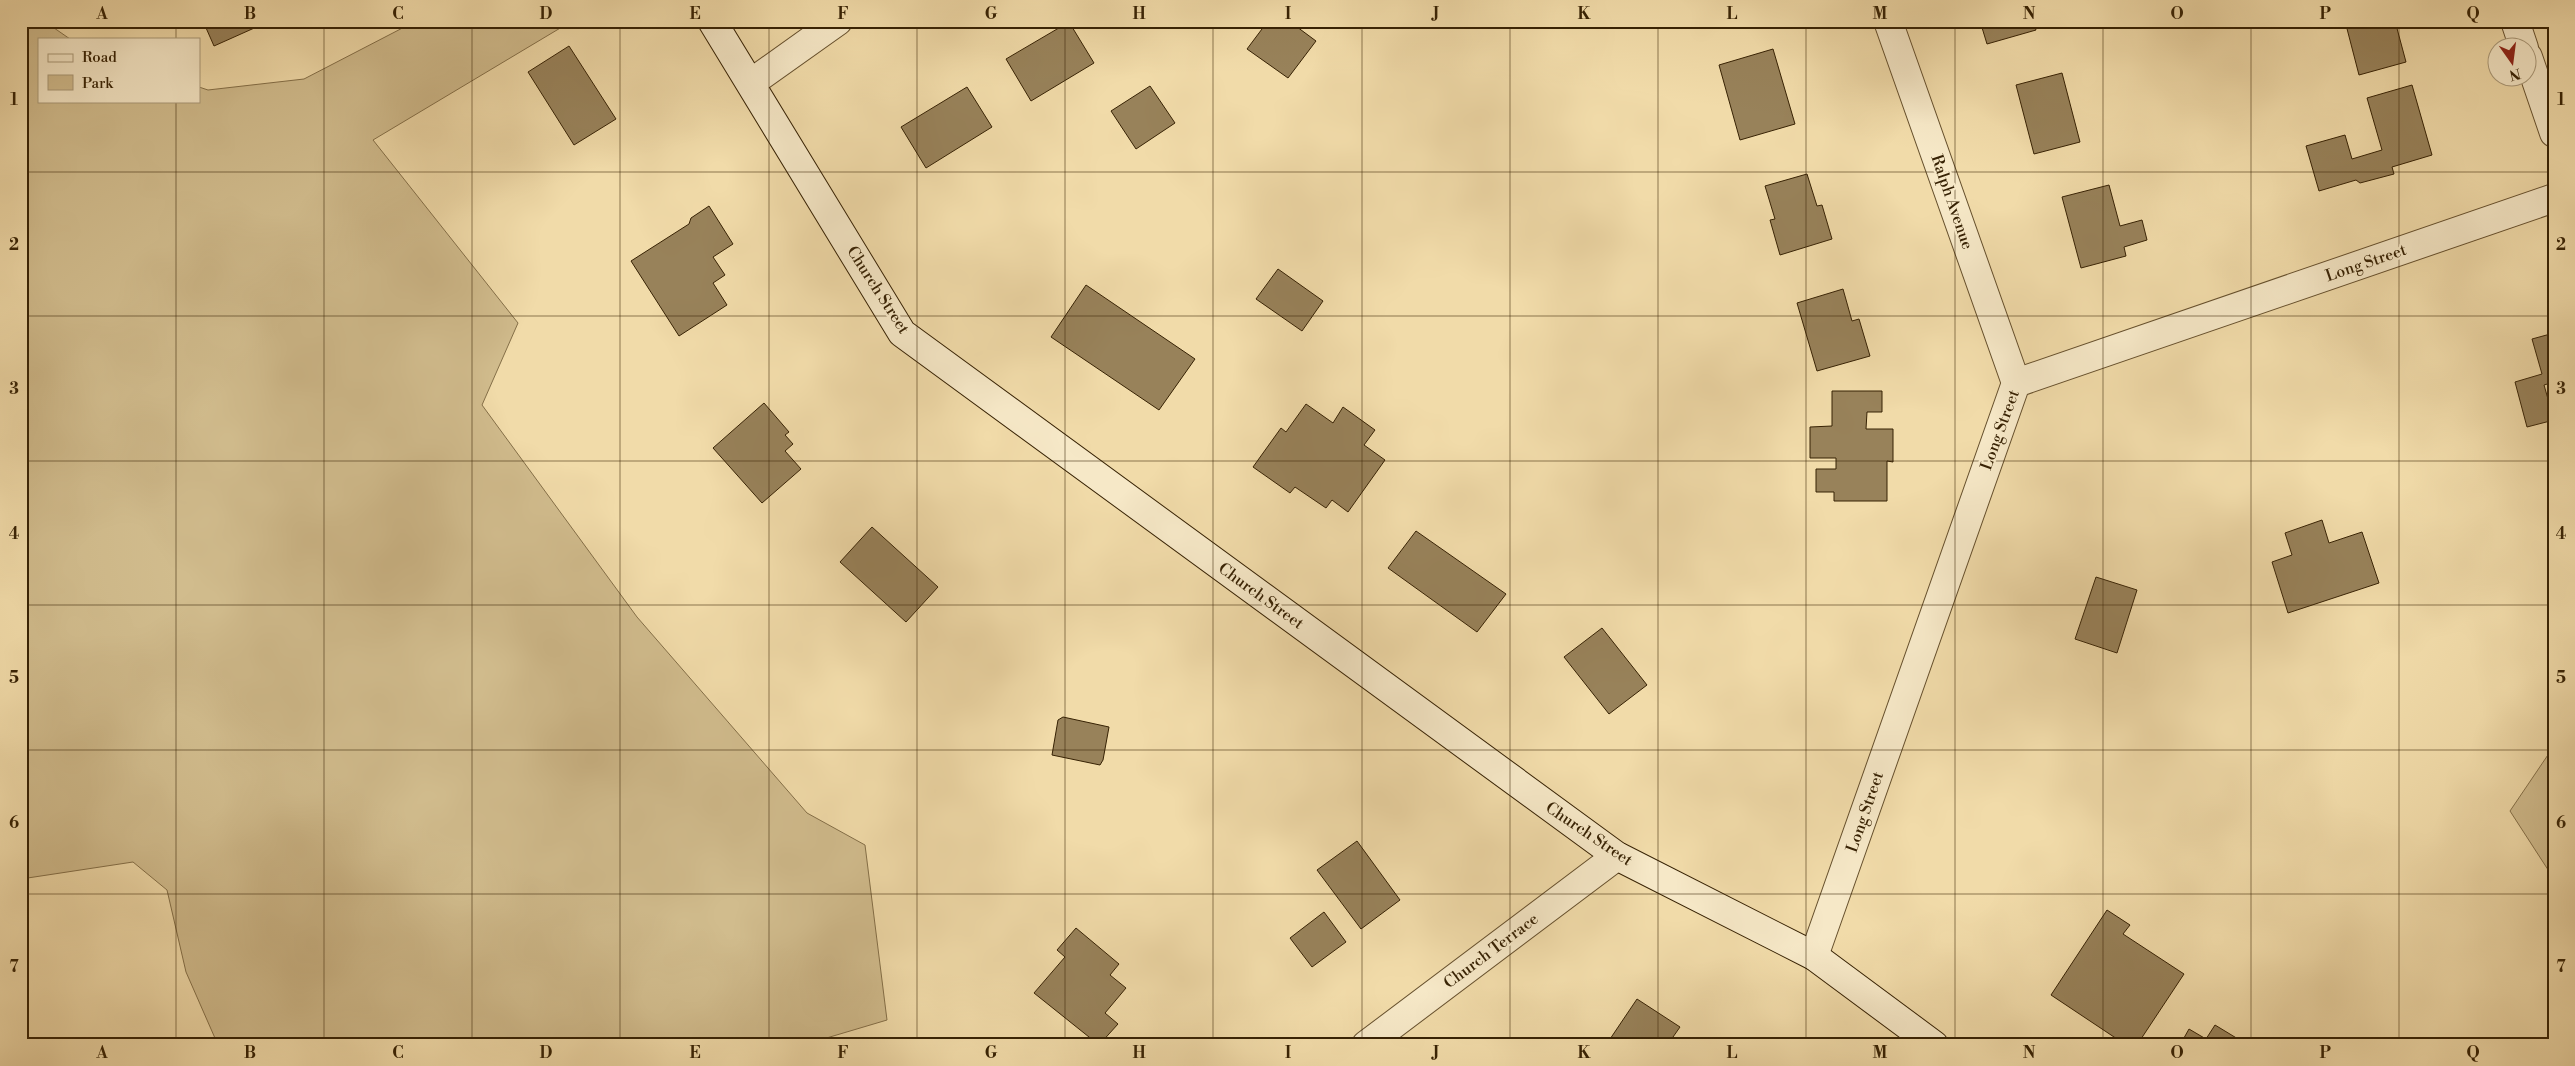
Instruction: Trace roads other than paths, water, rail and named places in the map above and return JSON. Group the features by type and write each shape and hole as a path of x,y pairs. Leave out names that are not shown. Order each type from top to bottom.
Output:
{"street":[{"name":"Church Street","path":"712,21 902,333 1617,856 1814,956 1934,1045"},
{"path":"751,83 838,21"},
{"name":"Ralph Avenue","path":"1888,21 2016,383"},
{"path":"2515,21 2521,38"},
{"path":"2538,86 2554,133"},
{"name":"Long Street","path":"1814,956 2016,383 2554,198"},
{"name":"Church Terrace","path":"1366,1045 1617,856"}]}
